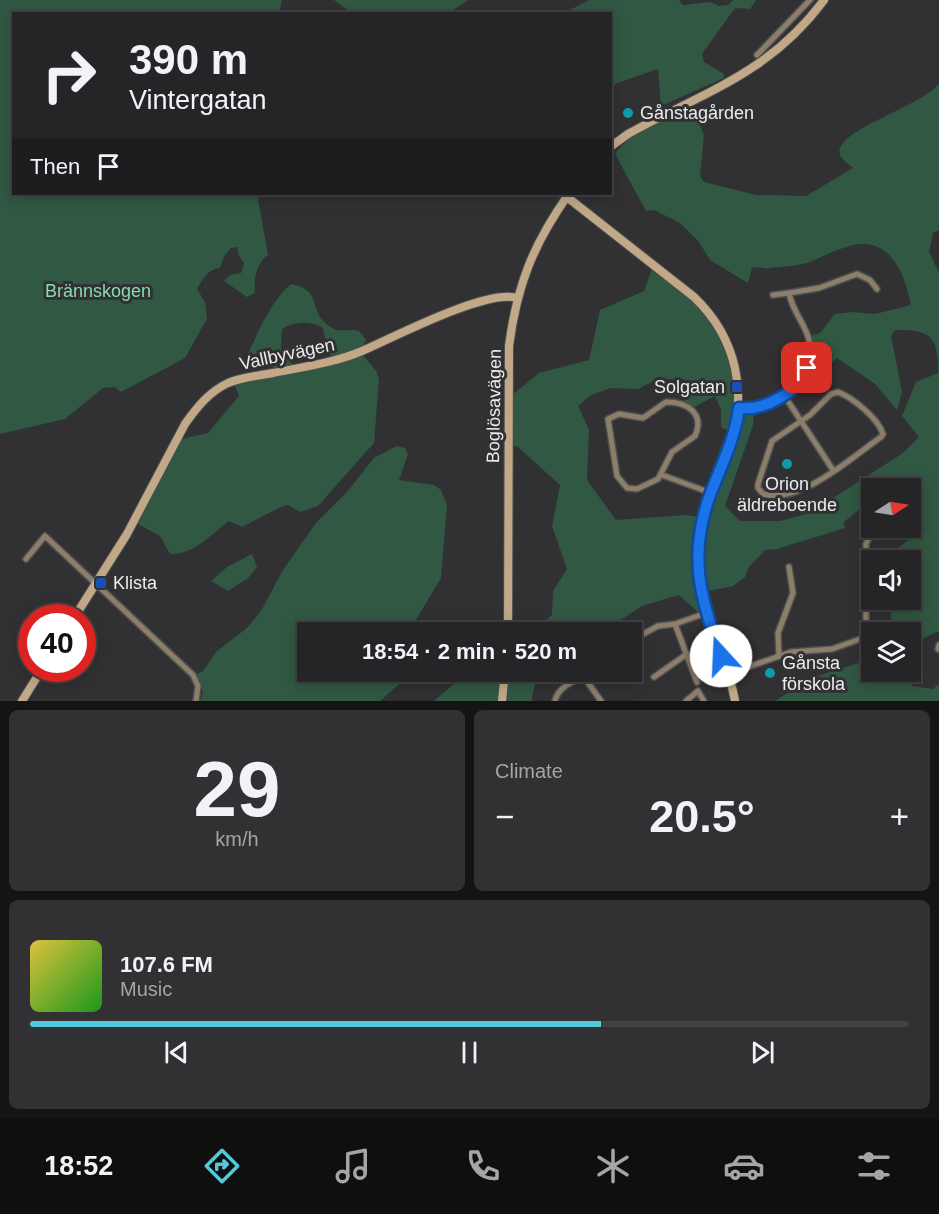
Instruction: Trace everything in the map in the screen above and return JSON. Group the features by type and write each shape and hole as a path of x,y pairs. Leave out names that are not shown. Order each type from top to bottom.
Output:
{"street":[{"path":"612,146 645,124 721,88 757,67 787,43 824,0"},
{"path":"757,55 809,2 817,9"},
{"path":"568,195 694,297 712,315 731,351 738,378 739,408 734,434 703,516 698,551 700,590 735,701"},
{"name":"Boglösavägen","path":"508,622 509,346 517,298 532,252 550,220 568,195"},
{"path":"773,295 819,288 857,274 870,280 877,289"},
{"path":"739,408 752,408 784,395 805,374 811,350 804,327 792,308 789,293"},
{"name":"Vallbyvägen","path":"83,604 126,534 185,424 196,408 215,391 238,379 354,354 438,316 473,305 505,296 517,298"},
{"path":"838,392 865,411 882,429 883,434 833,470 794,494 775,497 760,491 758,484 772,441 800,421 810,415 827,397 838,392"},
{"path":"784,395 833,470"},
{"path":"662,476 672,453 695,436 698,422 692,409 681,403 666,402 643,418 619,414 608,419 612,456 617,476 623,486 637,489 662,476 711,493"},
{"path":"26,559 45,536 126,615 193,675 198,686 195,701"},
{"path":"728,674 779,656 798,651 832,649 863,638 866,630 866,544 869,538"},
{"path":"779,656 778,633 792,596 789,567"},
{"path":"642,635 658,626 675,624 706,614"},
{"path":"675,624 697,682"},
{"path":"654,677 687,654"},
{"path":"22,701 34,682"},
{"path":"502,701 504,682"},
{"path":"555,701 559,690 574,682"},
{"path":"588,682 601,701"},
{"path":"686,701 698,691 704,701"}],"green space":[{"name":"Brännskogen","path":"0,0 282,0 279,12 12,12 12,195 257,195 268,255 261,262 257,272 255,293 247,297 224,281 230,275 241,273 244,263 237,247 231,248 224,256 220,268 212,270 204,278 197,289 205,302 207,319 185,358 121,392 115,387 103,388 65,419 0,434"},
{"path":"334,0 468,0 450,12 350,12"},
{"path":"589,0 679,0 683,5 711,2 719,6 728,5 733,0 756,0 750,9 736,8 732,12 702,54 704,62 724,74 724,78 661,106 658,69 617,83 612,88 612,12 566,12"},
{"path":"939,83 939,230 933,233 929,252 939,273 939,631 921,640 921,622 891,622 891,610 921,610 921,550 895,550 912,538 921,538 921,531 924,529 921,524 921,478 864,478 903,453 919,437 902,416 916,382 938,373 937,351 934,343 930,337 917,331 895,330 891,336 902,392 897,410 875,384 837,358 792,398 791,394 809,368 812,353 811,336 820,333 835,314 852,312 875,314 911,305 899,268 884,250 873,245 861,244 841,249 807,263 752,268 748,283 710,260 699,242 680,223 654,210 646,211 615,154 629,139 652,124 676,114 687,113 695,115 704,135 700,176 704,182 756,195 806,196 853,168 840,155 841,146 850,137 930,92"},
{"path":"652,269 693,302 709,319 721,337 729,357 733,379 734,404 730,432 721,427 721,410 715,396 694,407 684,401 684,379 657,379 638,389 611,388 591,395 578,406 589,430 587,480 616,520 686,515 700,517 696,541 696,564 703,611 699,613 679,595 642,606 618,622 547,622 552,615 553,591 567,569 552,526 560,485 518,447 512,445 511,396 539,373 589,360 600,310 644,291"},
{"path":"291,284 308,291 319,315 332,328 359,331 366,340 363,346 331,358 322,327 297,323 282,329 281,348 293,365 274,368 259,357 252,362 247,356 260,327 277,299"},
{"path":"362,354 376,371 379,380 374,443 318,506 300,512 288,505 283,506 242,527 229,521 202,543 187,551 170,554 160,536 138,524 181,439 208,433 239,396 234,384"},
{"path":"754,410 753,425 725,506 740,521 780,521 810,513 861,480 861,508 843,523 845,528 777,549 765,550 748,568 745,577 733,586 704,592 701,576 702,531 743,414"},
{"path":"397,446 405,448 408,454 399,480 434,485 441,490 447,505 441,578 415,622 297,622 297,682 402,682 380,701 200,701 203,693 197,674 203,671 217,651 247,628 261,611 283,570 316,523 346,493 374,458"},
{"path":"252,554 257,567 248,578 228,591 211,581 227,567"},
{"path":"861,662 861,682 911,682 912,686 933,689 939,684 939,701 775,701 812,678"},
{"path":"456,682 500,682 498,701 434,701"},
{"path":"509,682 537,682 532,701 505,701"}],"place":[{"name":"Gånstagården","path":"628,113"},
{"name":"Solgatan","path":"737,387"},
{"name":"Orion äldreboende","path":"787,464"},
{"name":"Klista","path":"101,583"},
{"name":"Gånsta förskola","path":"770,673"}],"route":[{"path":"721,656 700,590 698,551 703,516 734,434 739,408 752,408 784,395 796,386 807,368"}]}
